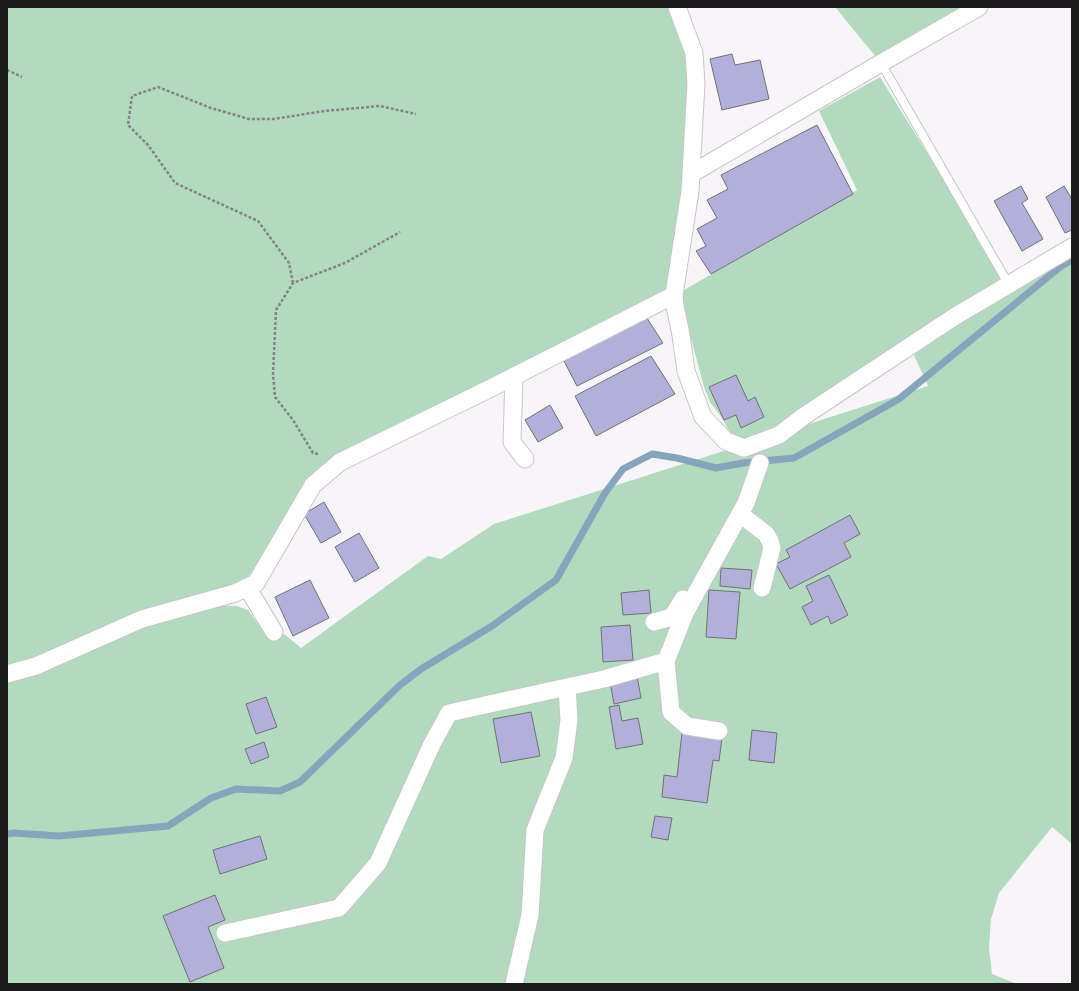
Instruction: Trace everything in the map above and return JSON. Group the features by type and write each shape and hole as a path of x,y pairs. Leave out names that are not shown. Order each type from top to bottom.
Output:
{"street":[{"path":"677,7 694,53 696,84 690,191 674,296 675,306 686,371 703,417 726,441 744,448 779,435 809,412 947,322 1072,247"},
{"path":"691,174 979,7"},
{"path":"7,674 36,666 142,619 235,593 256,583 313,485 340,462 674,296"},
{"path":"514,376 512,442 525,459"},
{"path":"719,731 687,726 671,712 666,661 685,614 746,503 760,463"},
{"path":"740,514 766,534 770,541 772,548 762,588"},
{"path":"654,622 672,617 704,565 712,564"},
{"path":"247,587 274,632"},
{"path":"225,933 339,908 378,863 432,744 449,713 604,679 666,661"},
{"path":"514,984 530,915 535,830 564,758 569,720 568,687"}],"lane":[{"path":"881,63 1009,285"}],"path":[{"path":"7,70 22,77"},
{"path":"293,284 289,262 258,220 175,183 148,145 128,125 132,96 158,88 211,108 249,119 274,119 331,110 380,106 416,114"},
{"path":"349,458 313,453 293,420 274,397 273,374 276,310 293,284 345,262 400,232"}],"green space":[{"path":"7,7 677,7 694,53 674,295 313,485 302,504 238,590 130,631 212,605 237,606 248,610 270,640 284,634 301,648 428,556 441,559 494,524 928,386 910,346 787,429 748,440 733,439 722,418 710,402 704,387 679,293 857,190 819,111 880,77 1009,285 1072,248 1072,844 1052,827 999,893 991,919 989,948 992,974 1017,984 7,984"},
{"path":"835,7 979,7 881,63"}],"building":[{"path":"732,54 735,65 760,60 769,99 722,110 710,59"},
{"path":"817,125 853,194 711,274 696,251 706,246 697,229 717,218 707,200 728,189 721,175"},
{"path":"1021,186 1028,199 1022,203 1043,239 1022,251 994,201"},
{"path":"1064,186 1072,199 1072,230 1065,233 1046,197"},
{"path":"645,315 663,343 577,386 564,361"},
{"path":"651,356 675,394 596,436 575,396"},
{"path":"736,375 748,401 755,397 764,417 741,428 736,415 724,420 709,387"},
{"path":"550,405 563,428 538,442 525,420"},
{"path":"324,502 341,532 321,543 304,514"},
{"path":"850,515 860,534 844,543 851,557 790,589 776,564 790,557 786,550"},
{"path":"359,533 379,568 355,582 335,547"},
{"path":"721,568 752,570 750,589 720,586"},
{"path":"829,575 848,615 831,624 828,616 811,625 802,607 813,601 806,586"},
{"path":"310,580 329,618 293,636 275,597"},
{"path":"649,590 651,613 623,615 621,593"},
{"path":"709,590 740,592 736,639 706,637"},
{"path":"630,625 633,660 603,662 601,627"},
{"path":"637,676 641,698 614,704 610,682"},
{"path":"266,697 277,727 256,734 246,704"},
{"path":"619,705 622,721 638,718 643,744 616,749 609,707"},
{"path":"531,712 540,756 501,763 493,719"},
{"path":"752,730 777,733 774,763 749,760"},
{"path":"682,733 722,738 719,761 713,760 707,803 662,797 664,775 677,777"},
{"path":"264,742 269,757 251,764 245,749"},
{"path":"655,816 672,818 668,840 651,837"},
{"path":"260,836 267,859 220,874 213,850"},
{"path":"215,895 225,920 208,927 224,968 190,982 163,916"}],"waterway":[{"path":"7,834 14,833 59,836 168,826 211,798 236,789 280,791 300,782 400,685 421,669 492,626 556,580 605,493 623,469 652,454 677,458 716,468 743,463 794,458 899,399 1060,267 1072,260"}]}
